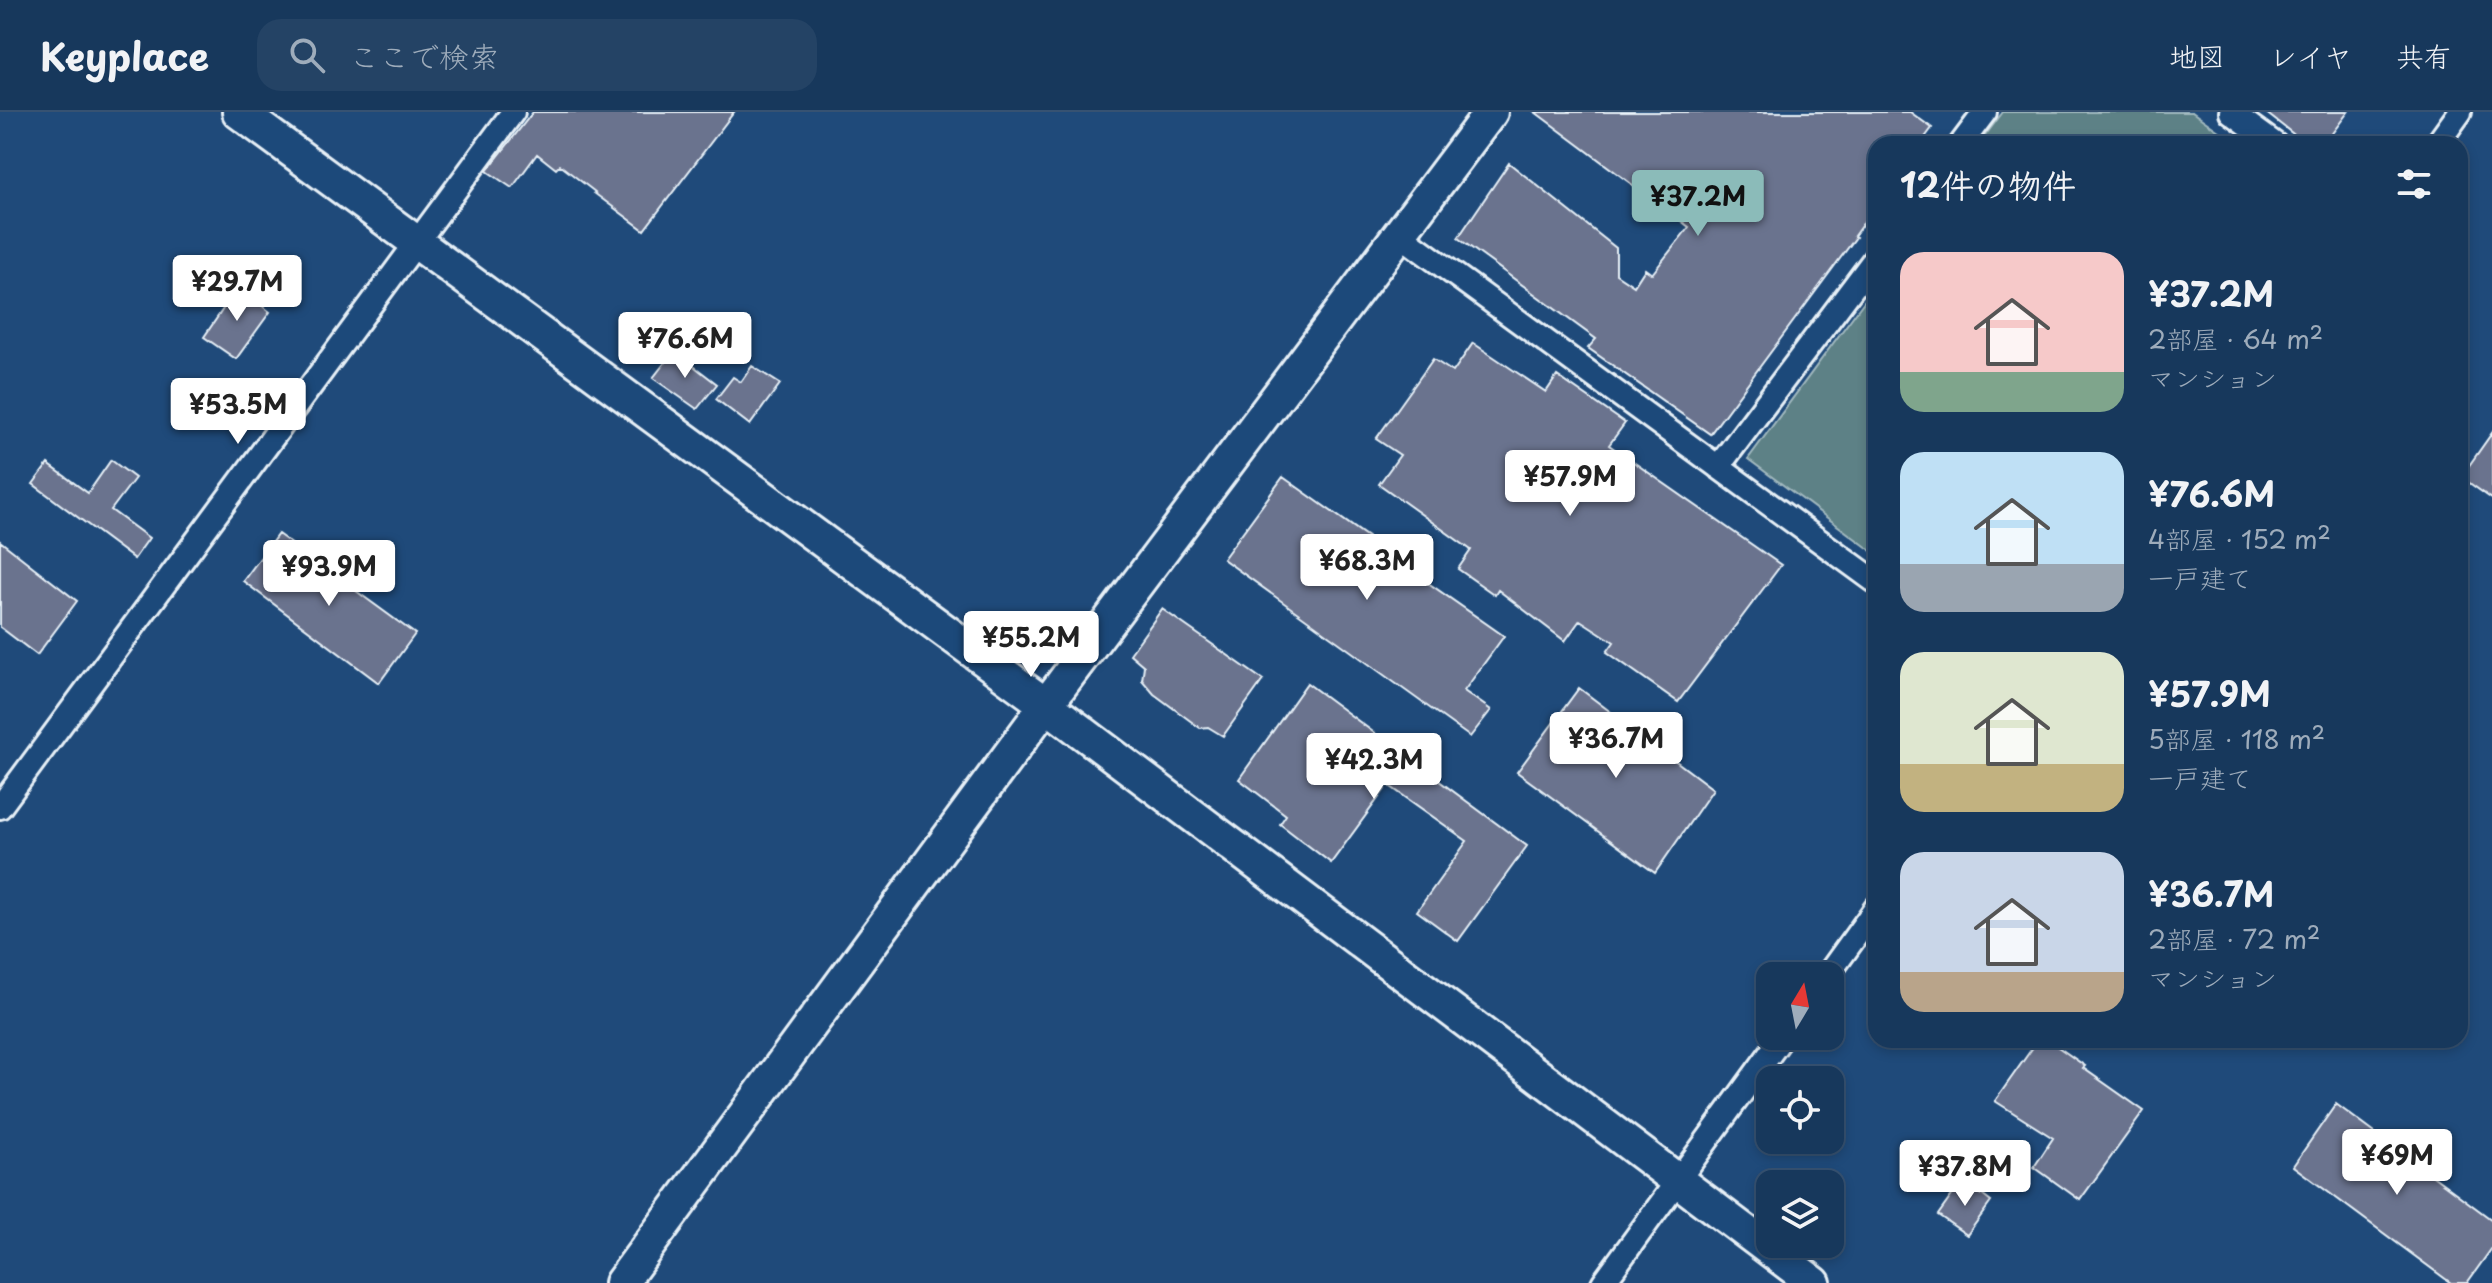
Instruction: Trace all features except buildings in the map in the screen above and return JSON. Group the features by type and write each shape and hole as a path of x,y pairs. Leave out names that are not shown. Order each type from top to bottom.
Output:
{"street":[{"path":"239,112 1046,705 1814,1283"},
{"path":"0,807 513,112"},
{"path":"621,1283 1046,705 1491,112"},
{"path":"1967,136 1985,112"},
{"path":"2231,112 2264,136"},
{"path":"2443,136 2460,112"},
{"path":"1399,234 1868,576"},
{"path":"1718,467 1868,268"},
{"path":"1837,962 1868,919"},
{"path":"1603,1283 1773,1050"}],"green space":[{"path":"2003,112 2192,112 2226,136 1985,136"},
{"path":"1868,296 1868,548 1748,459"}]}
